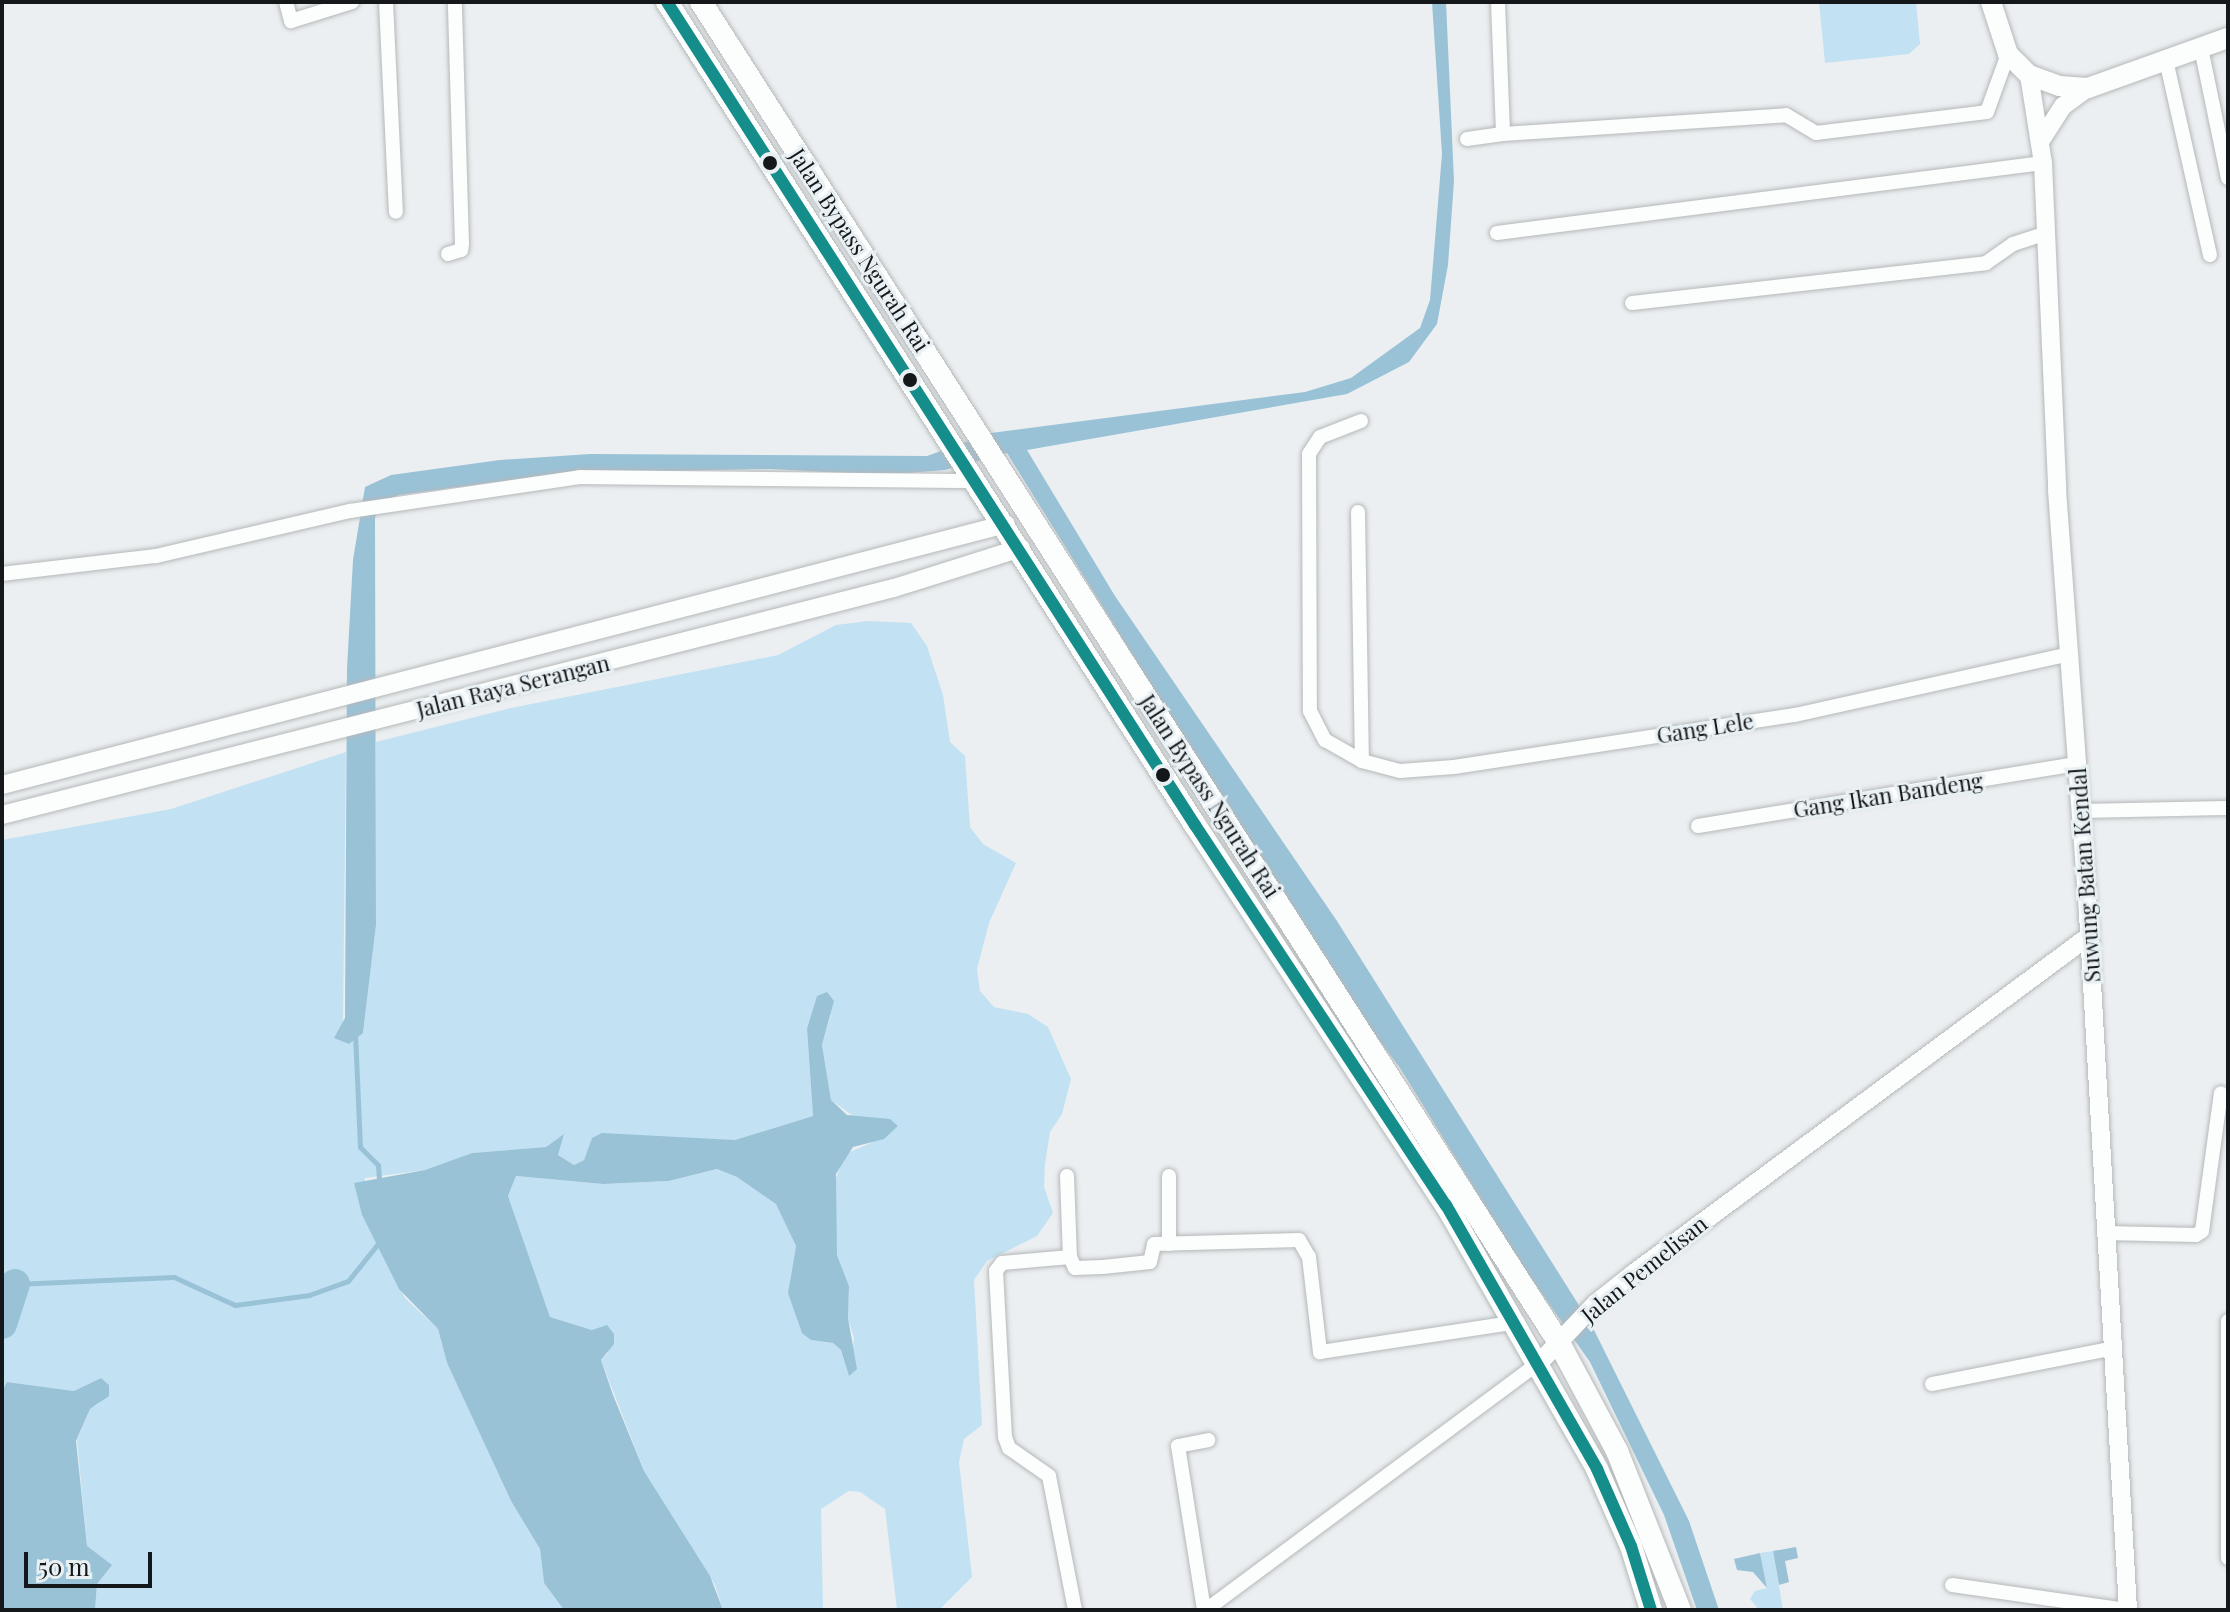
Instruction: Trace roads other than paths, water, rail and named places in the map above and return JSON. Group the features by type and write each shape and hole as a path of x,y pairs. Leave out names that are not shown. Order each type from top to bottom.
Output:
{"highway":[{"name":"Jalan Bypass Ngurah Rai","path":"667,2 1518,1322 1597,1469 1631,1546 1651,1610"},
{"name":"Jalan Bypass Ngurah Rai","path":"701,2 1148,702 1562,1338 1617,1451 1680,1610"},
{"path":"1135,728 1148,702"}],"main road":[{"path":"1991,2 2008,54 2029,75 2059,86 2088,88 2228,38"}],"street":[{"path":"286,2 291,21 352,2"},
{"path":"386,2 396,212"},
{"path":"448,254 461,250 462,244 455,2"},
{"path":"1498,2 1503,134"},
{"path":"2201,48 2228,178"},
{"path":"1467,139 1786,115 1816,133 1987,112 2008,54"},
{"path":"2166,60 2210,255"},
{"name":"Suwung Batan Kendal","path":"2029,75 2043,163 2043,234 2089,936 2128,1610"},
{"path":"2041,140 2063,106 2088,88"},
{"path":"1497,233 2043,163"},
{"path":"1632,303 1986,263 2013,244 2043,234"},
{"name":"Gang Lele","path":"1361,421 1320,437 1309,454 1310,711 1325,740 1362,761 1400,771 1454,767 1795,715 2070,654"},
{"path":"2,574 156,556 357,510 580,477 975,477"},
{"path":"1358,512 1362,761"},
{"name":"Jalan Raya Serangan","path":"2,785 336,701 1006,524"},
{"name":"Jalan Raya Serangan","path":"2,815 894,588 1021,548"},
{"name":"Gang Ikan Bandeng","path":"1698,826 2078,764"},
{"path":"2081,811 2228,808"},
{"name":"Jalan Pemelisan","path":"1205,1610 1540,1362 1596,1303 1812,1136 2089,936"},
{"path":"2104,1233 2202,1231 2221,1093"},
{"path":"1067,1176 1070,1257 1079,1269 1148,1263 1152,1245 1305,1244 1320,1352 1518,1322"},
{"path":"1169,1176 1169,1244"},
{"path":"1070,1257 1002,1263 996,1271 1005,1437 1016,1454 1049,1476 1075,1610"},
{"path":"2228,1321 2228,1558"},
{"path":"1932,1384 2114,1348"},
{"path":"1205,1610 1178,1446 1208,1440"},
{"path":"1952,1585 2128,1610"}],"waterway":[{"path":"355,1033 360,1147 378,1165 379,1179"},
{"path":"15,1284 174,1277 235,1305 309,1295 348,1281 380,1241"},
{"path":"2,1324 15,1284"}]}
